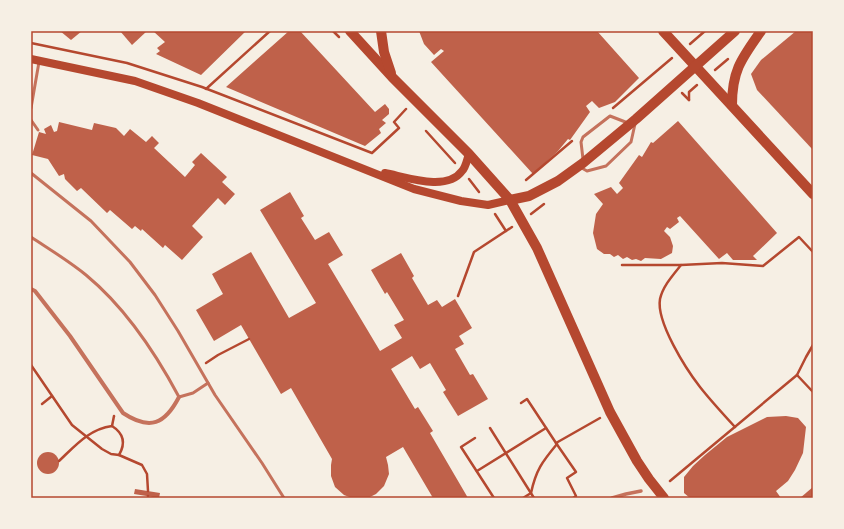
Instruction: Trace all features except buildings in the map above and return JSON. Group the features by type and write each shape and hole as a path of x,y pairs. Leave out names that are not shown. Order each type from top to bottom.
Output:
{"main road":[{"path":"350,31 392,77 469,154 510,200 537,248 610,412 637,461 664,498"},
{"path":"381,31 384,52 392,77"},
{"path":"663,31 813,194"},
{"path":"35,60 142,84 198,103 414,189 461,201 488,205 529,196 558,181 633,122 735,31"},
{"path":"732,105 733,85 736,70 741,59 761,31"},
{"path":"365,169 429,182 442,182 455,178 463,171 469,154"}],"street":[{"path":"31,289 35,291 70,336 123,413 132,419 150,424 160,420 168,414 179,397"},
{"path":"612,498 641,491"}],"lane":[{"path":"31,108 35,60"},
{"path":"610,116 633,122 631,142 606,166 587,171 581,164 581,142 583,137 610,116"},
{"path":"31,120 38,130"},
{"path":"31,173 91,221 130,262 155,295 208,383 284,498"},
{"path":"31,237 86,276 123,312 155,354 179,397 194,393 208,383"}],"path":[{"path":"206,89 270,31"},
{"path":"334,31 344,42"},
{"path":"31,43 127,63 206,89 372,153 399,128 394,122 406,109"},
{"path":"401,104 411,115"},
{"path":"421,126 463,171 506,231"},
{"path":"458,296 474,252 522,220"},
{"path":"622,265 722,263 763,266 799,237 813,252"},
{"path":"681,265 669,281 660,299 663,324 679,356 700,387 735,427"},
{"path":"218,355 249,338"},
{"path":"670,481 797,375 813,345"},
{"path":"31,365 72,425 102,449 111,454 142,465 147,474 148,491"},
{"path":"797,375 813,392"},
{"path":"42,404 52,396"},
{"path":"521,403 527,399 576,472 567,478 576,498"},
{"path":"523,498 531,493 535,477 543,462 557,443 610,412"},
{"path":"59,461 86,436 101,427 112,426 121,435 123,442 123,448 120,456"},
{"path":"490,428 534,498"},
{"path":"477,471 546,428"},
{"path":"475,438 461,447 494,498"}]}
